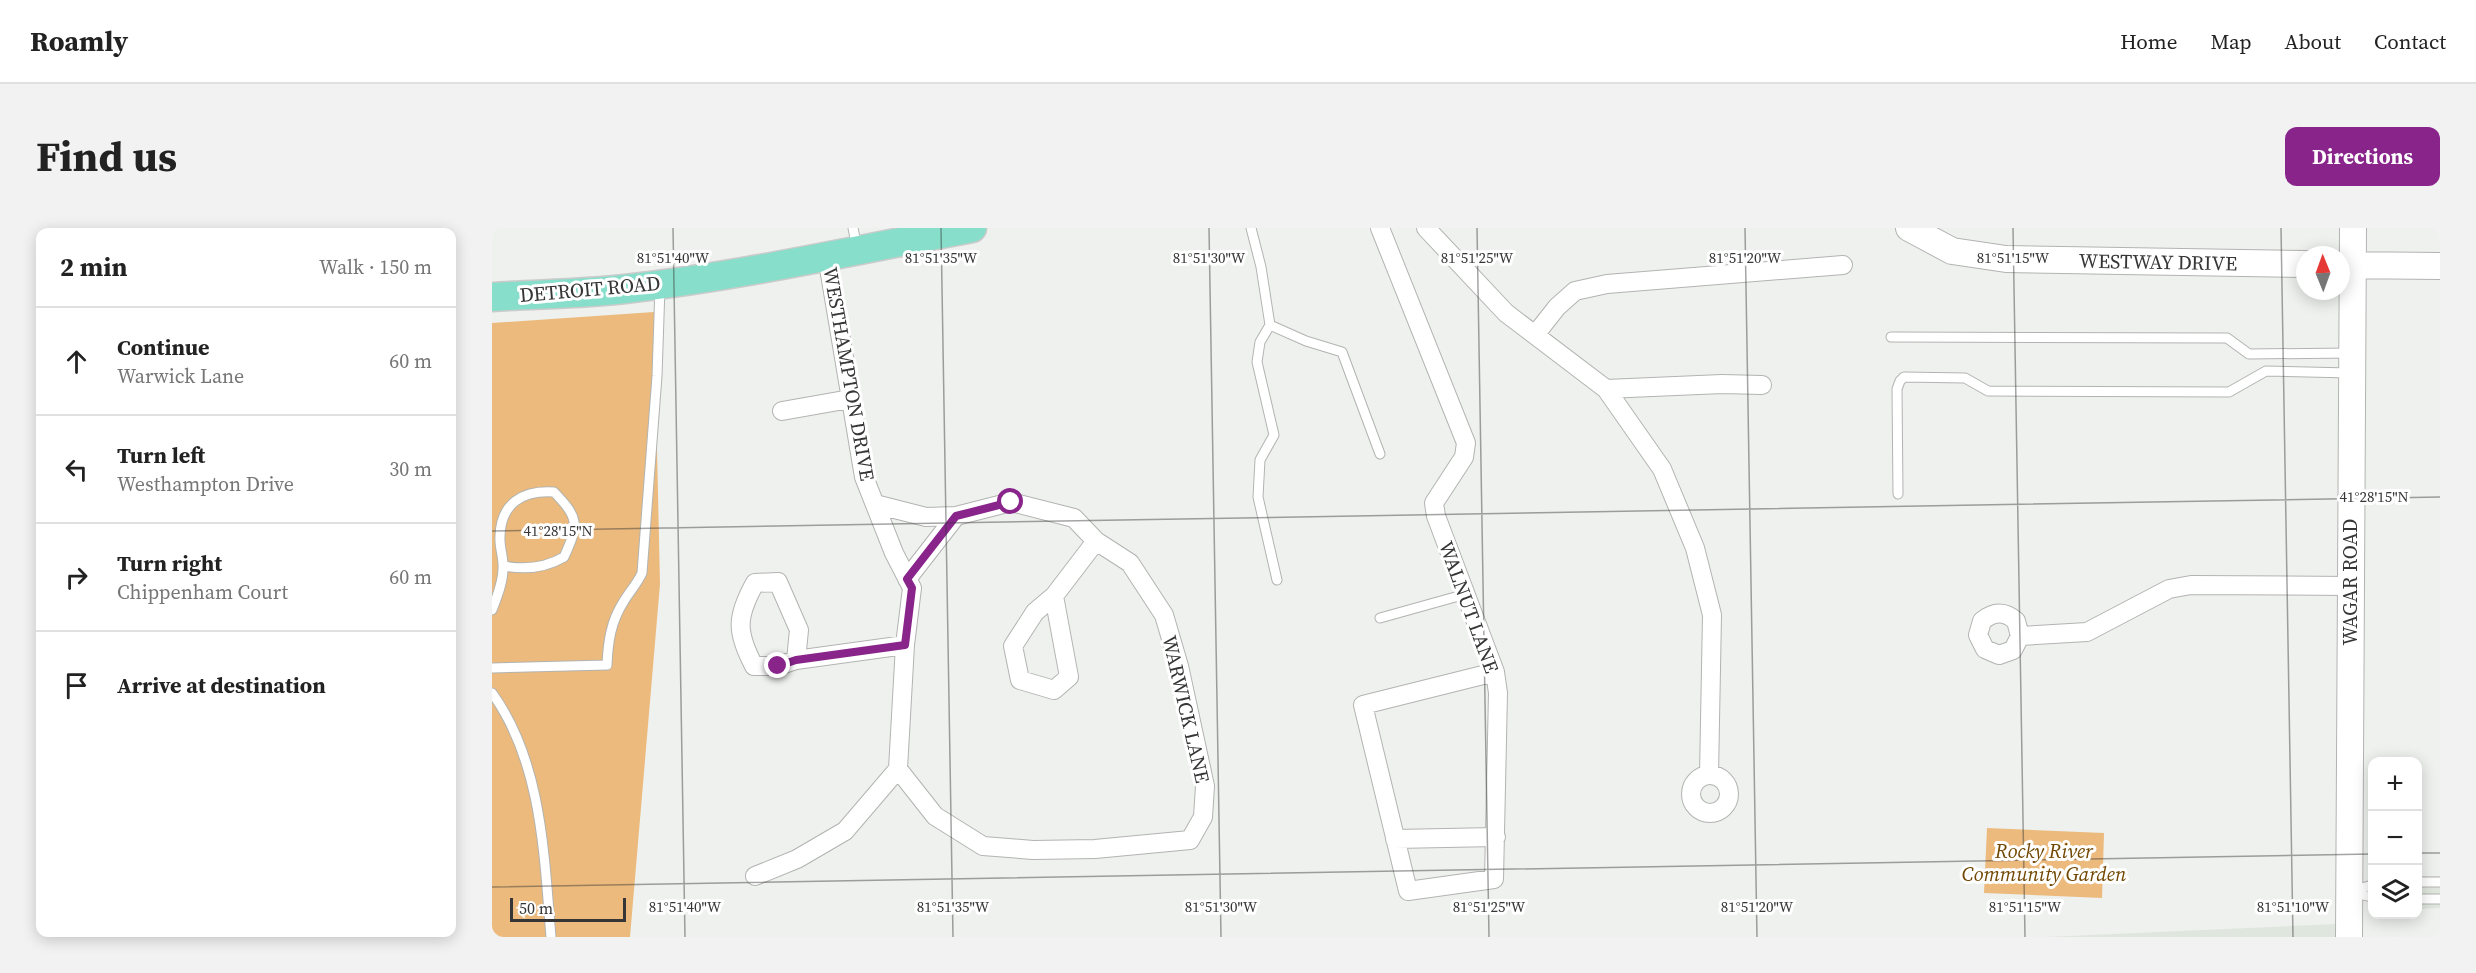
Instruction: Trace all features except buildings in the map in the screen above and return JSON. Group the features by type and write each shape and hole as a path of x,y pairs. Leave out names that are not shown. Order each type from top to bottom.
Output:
{"main road":[{"name":"DETROIT ROAD","path":"492,297 622,290 827,256 855,239 972,228"},
{"name":"WESTWAY DRIVE","path":"1909,228 1952,251 2006,260 2296,264"},
{"name":"WAGAR ROAD","path":"2350,248 2353,232"},
{"path":"2350,265 2440,266"},
{"name":"WAGAR ROAD","path":"2349,300 2353,363 2350,586 2365,891 2349,937"}],"street":[{"name":"WALNUT LANE","path":"1380,228 1466,443 1464,457 1434,503 1436,516 1495,672 1498,693 1494,879 1408,891 1363,705 1495,672"},
{"path":"1426,228 1506,313 1606,389 1662,469 1695,548 1712,615 1709,775"},
{"name":"WESTHAMPTON DRIVE","path":"827,256 864,477 912,588 905,645 898,769"},
{"path":"1535,335 1557,307 1575,291 1607,284 1843,265"},
{"path":"1606,389 1722,384 1762,385"},
{"path":"782,411 850,399"},
{"name":"WARWICK LANE","path":"875,504 926,517 956,516 1011,502 1074,518 1096,541 1130,563 1164,615 1179,666 1205,786 1203,817 1190,840 1095,849 1034,850 983,846 935,816 898,769"},
{"path":"907,579 956,516"},
{"path":"1054,596 1070,677 1054,690 1020,680 1013,646 1035,612 1054,596 1096,541"},
{"path":"796,660 799,630 778,582 755,583 742,606 741,642 754,666 778,666 796,660 905,645"},
{"path":"2020,636 2087,632 2169,589 2191,585 2350,586"},
{"path":"755,876 797,859 845,831 898,769"},
{"path":"1395,838 1496,837"}],"lane":[{"path":"1251,228 1261,267 1270,325 1260,342 1257,362 1274,435 1260,460 1258,497 1277,580"},
{"path":"492,668 607,665 612,621 636,586 642,573 657,376 660,284"},
{"path":"1270,325 1306,341 1342,352 1380,454"},
{"path":"1891,337 2227,338 2250,354 2353,363"},
{"path":"1898,495 1897,389 1904,377 1965,378 1988,391 2229,392 2266,371 2353,363"},
{"path":"492,610 504,566 500,536 501,521 506,509 519,498 538,491 554,492 572,511 574,528 564,557 551,564 536,567 504,566"},
{"path":"1380,618 1466,594"},
{"path":"492,693 507,713 527,767 543,831 551,937"},
{"path":"2422,882 2440,882"},
{"path":"2422,899 2440,899"}],"shaded area":[{"path":"2422,876 2440,876 2440,908 2422,909"},
{"path":"2338,924 2338,937 2047,937"}],"green space":[{"path":"654,312 660,584 630,937 492,937 492,323"},
{"name":"Rocky River Community Garden","path":"1987,828 2104,833 2102,898 1984,893"}],"route":[{"path":"778,666 796,660 905,645 912,588 907,579 956,516 1011,502"}]}
